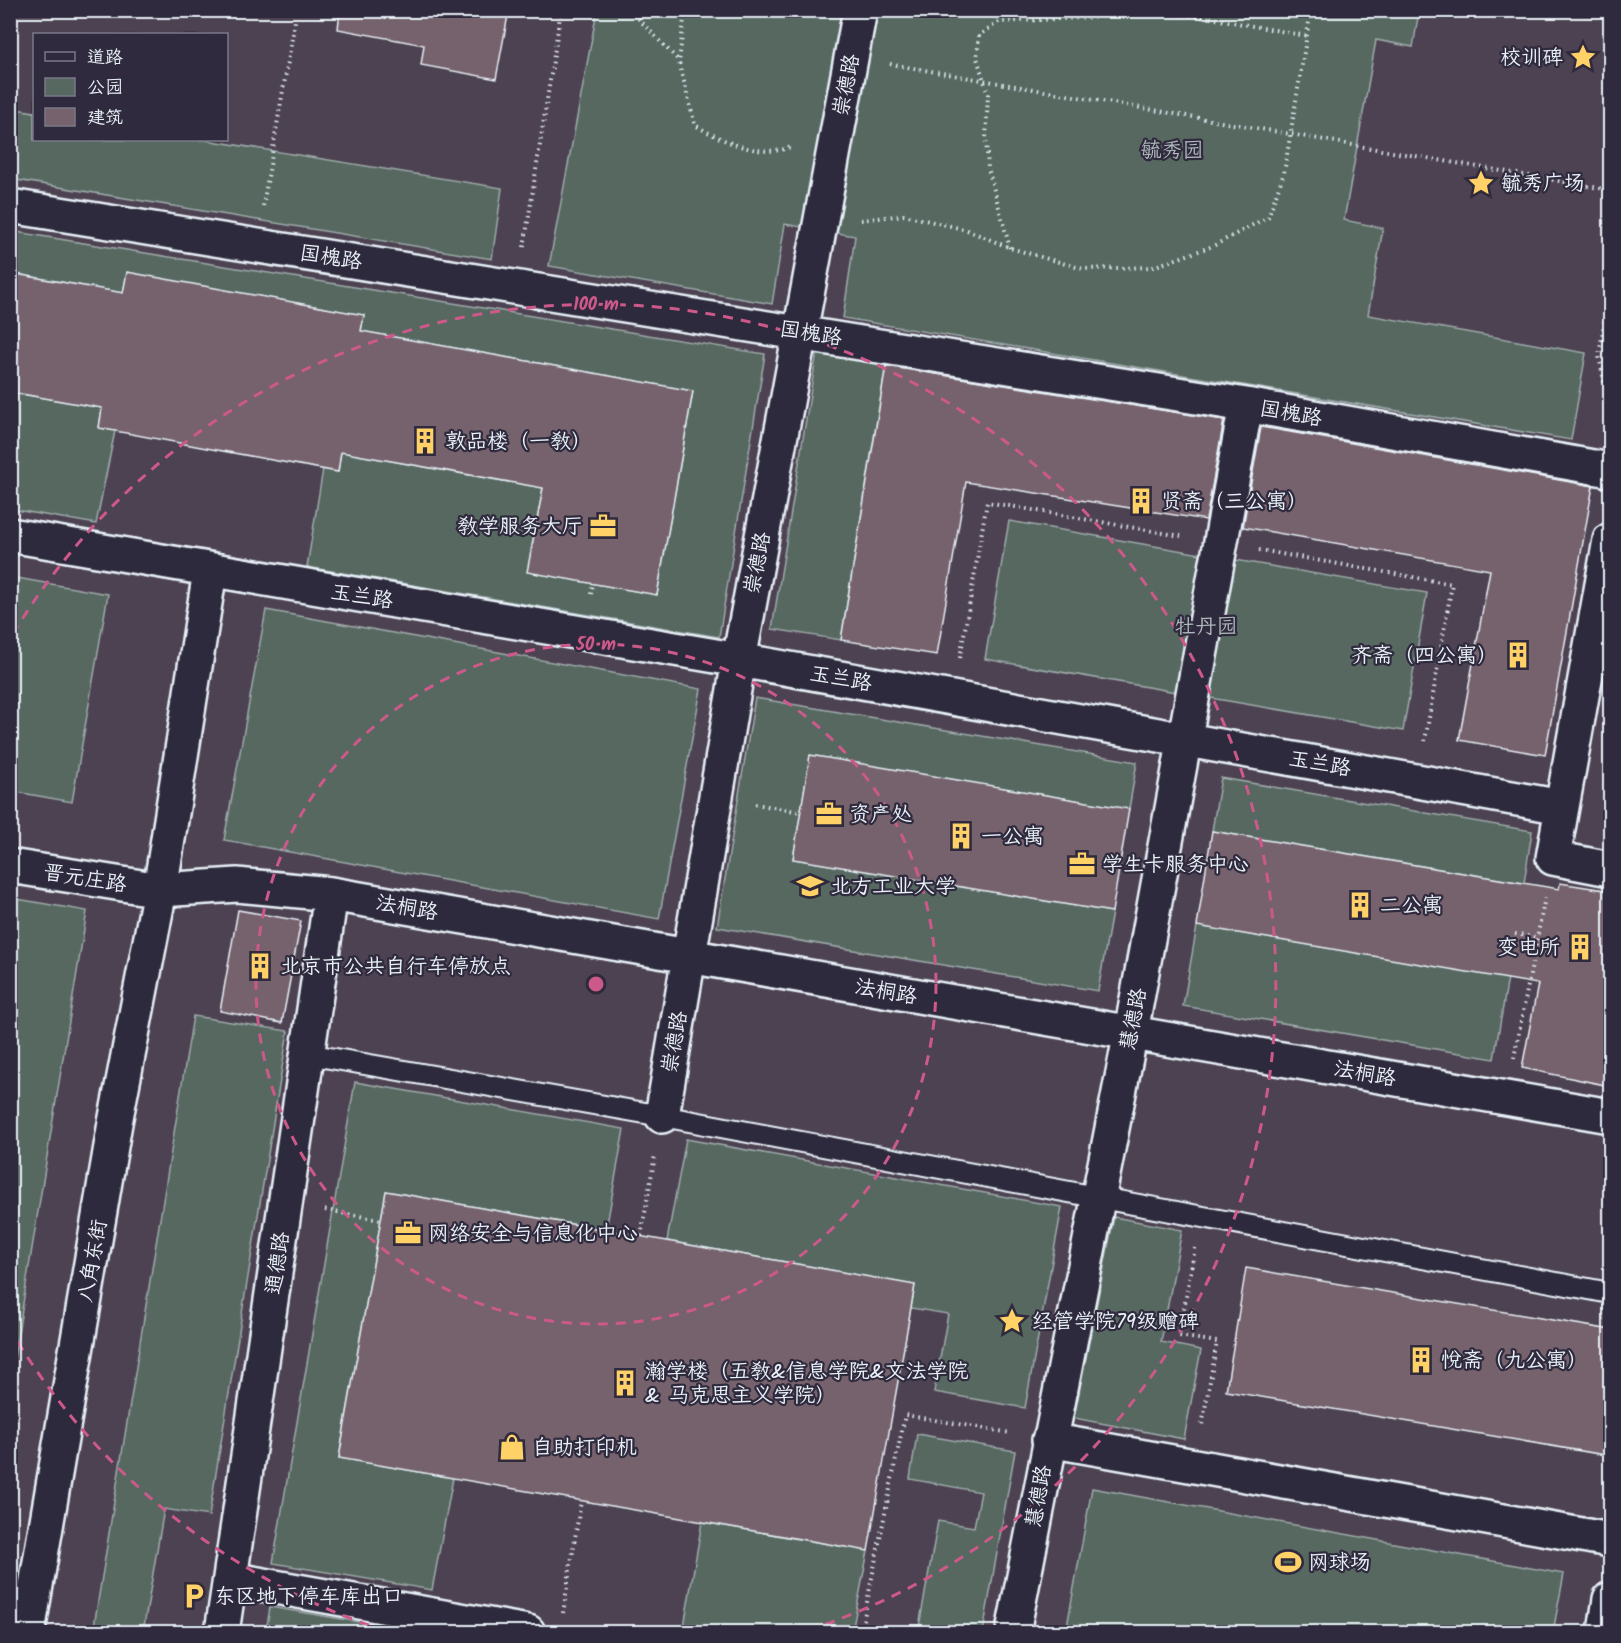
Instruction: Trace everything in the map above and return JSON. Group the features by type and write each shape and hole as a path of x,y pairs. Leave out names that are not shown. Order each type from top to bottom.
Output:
{"street":[{"name":"崇德路","path":"662,1116 739,660 860,10"},
{"name":"国槐路","path":"10,206 1246,405 1611,470"},
{"name":"慧德路","path":"1013,1632 1131,1032 1246,405"},
{"name":"玉兰路","path":"10,535 953,697 1562,807"},
{"path":"1611,540 1553,858 1611,869"},
{"name":"八角东街","path":"28,1632 115,1123 160,890 210,571"},
{"name":"晋元庄路","path":"10,866 160,890"},
{"name":"法桐路","path":"160,890 237,885 331,894 1611,1116"},
{"name":"通德路","path":"222,1632 331,894"},
{"path":"1049,1440 1611,1540"},
{"path":"230,1579 528,1632"},
{"path":"1605,1632 1611,1599"}],"lane":[{"path":"307,1054 662,1116 1611,1293"}],"path":[{"path":"518,286 561,10"},
{"path":"630,10 679,62"},
{"path":"685,10 679,62 695,125 725,142 780,152 838,126"},
{"path":"1010,248 988,168 986,139 988,94 976,58 979,35 999,22 1098,17 1108,10"},
{"path":"1130,10 1210,18 1307,36"},
{"path":"1210,18 1212,10"},
{"path":"819,230 904,215 967,230 1010,248 1083,269 1153,267 1213,246 1268,218 1284,174 1311,10"},
{"path":"257,245 295,21"},
{"path":"851,57 1611,190"},
{"path":"1611,286 1599,356 1611,412"},
{"path":"953,697 987,502 1452,584 1418,781"},
{"path":"1506,1097 1553,858"},
{"path":"1515,934 1538,939"},
{"path":"641,1236 662,1116"},
{"path":"286,1203 381,1220"},
{"path":"1195,1466 1217,1342 1179,1336 1200,1218"},
{"path":"861,1632 905,1415 1049,1440"},
{"path":"561,1622 581,1501"}],"shaded area":[{"name":"北方工业大学","path":"11,11 1610,11 1610,1632 11,1632"}],"green space":[{"name":"毓秀园","path":"597,11 1419,11 1413,47 1376,40 1344,220 1383,228 1368,315 1586,353 1571,440 843,318 855,236 785,224 772,304 549,266"},
{"path":"10,108 33,112 33,141 211,141 502,188 492,259 11,179"},
{"path":"10,231 765,354 719,637 307,567 323,469 338,471 341,452 543,488 528,572 657,595 693,391 361,331 364,315 127,273 123,293 11,273"},
{"path":"817,352 886,363 841,640 772,629"},
{"path":"10,392 102,408 99,428 115,431 96,524 11,509"},
{"name":"牡丹园","path":"1009,521 1427,593 1403,731 985,659"},
{"path":"11,577 108,594 72,802 11,791"},
{"path":"266,610 701,689 659,919 224,840"},
{"path":"755,698 1137,762 1129,809 810,756 793,859 1112,912 1098,991 717,927"},
{"path":"1221,778 1532,831 1524,883 1212,831"},
{"path":"10,898 87,911 11,1377"},
{"path":"1197,926 1508,978 1494,1059 1183,1006"},
{"path":"193,1016 288,1031 209,1516 164,1509 143,1632 93,1632"},
{"path":"355,1082 624,1129 606,1230 386,1191 339,1458 453,1478 432,1590 273,1563"},
{"path":"686,1139 1062,1207 1025,1408 934,1392 948,1314 911,1308 915,1285 667,1241"},
{"path":"1114,1217 1182,1230 1161,1342 1201,1350 1184,1439 1074,1418"},
{"path":"917,1434 1015,1451 983,1632 918,1632 938,1521 974,1527 981,1492 910,1479"},
{"name":"网球场","path":"1092,1488 1564,1574 1553,1632 1066,1632"},
{"path":"702,1522 868,1551 852,1632 683,1632"},
{"path":"270,1607 419,1632 266,1632"}],"building":[{"path":"340,10 509,10 496,79 421,65 424,45 338,29"},
{"name":"敦品楼（一教）","path":"127,272 364,315 361,331 693,391 657,595 527,572 543,488 341,452 338,472 99,428 102,408 10,392 10,273 123,293"},
{"name":"贤斋（三公寓）","path":"886,366 1224,420 1206,520 966,482 937,655 841,640"},
{"name":"齐斋（四公寓）","path":"1261,427 1593,486 1545,755 1459,740 1490,570 1243,527"},
{"name":"一公寓","path":"810,755 1129,809 1112,912 793,859"},
{"name":"二公寓","path":"1212,831 1559,889 1560,883 1611,891 1611,1053 1605,1085 1522,1068 1538,984 1197,926"},
{"name":"北京市公共自行车停放点","path":"238,910 301,921 282,1023 220,1011"},
{"name":"瀚学楼（五教&信息学院&文法学院 & 马克思主义学院）","path":"386,1191 915,1285 868,1551 339,1458"},
{"name":"悦斋（九公寓）","path":"1246,1268 1611,1330 1611,1456 1226,1391"}],"place":[{"name":"校训碑","path":"1583,57"},
{"name":"毓秀广场","path":"1481,183"},
{"name":"敦品楼（一教）","path":"425,441"},
{"name":"贤斋（三公寓）","path":"1141,501"},
{"name":"教学服务大厅","path":"603,526"},
{"name":"齐斋（四公寓）","path":"1518,655"},
{"name":"资产处","path":"829,814"},
{"name":"一公寓","path":"961,836"},
{"name":"学生卡服务中心","path":"1082,864"},
{"name":"北方工业大学","path":"810,886"},
{"name":"二公寓","path":"1360,905"},
{"name":"变电所","path":"1580,947"},
{"name":"北京市公共自行车停放点","path":"260,966"},
{"name":"网络安全与信息化中心","path":"408,1233"},
{"name":"经管学院79级赠碑","path":"1012,1321"},
{"name":"悦斋（九公寓）","path":"1421,1360"},
{"name":"瀚学楼（五教&信息学院&文法学院 & 马克思主义学院）","path":"625,1383"},
{"name":"自助打印机","path":"512,1447"},
{"name":"网球场","path":"1288,1562"},
{"name":"东区地下停车库出口","path":"194,1596"}]}
